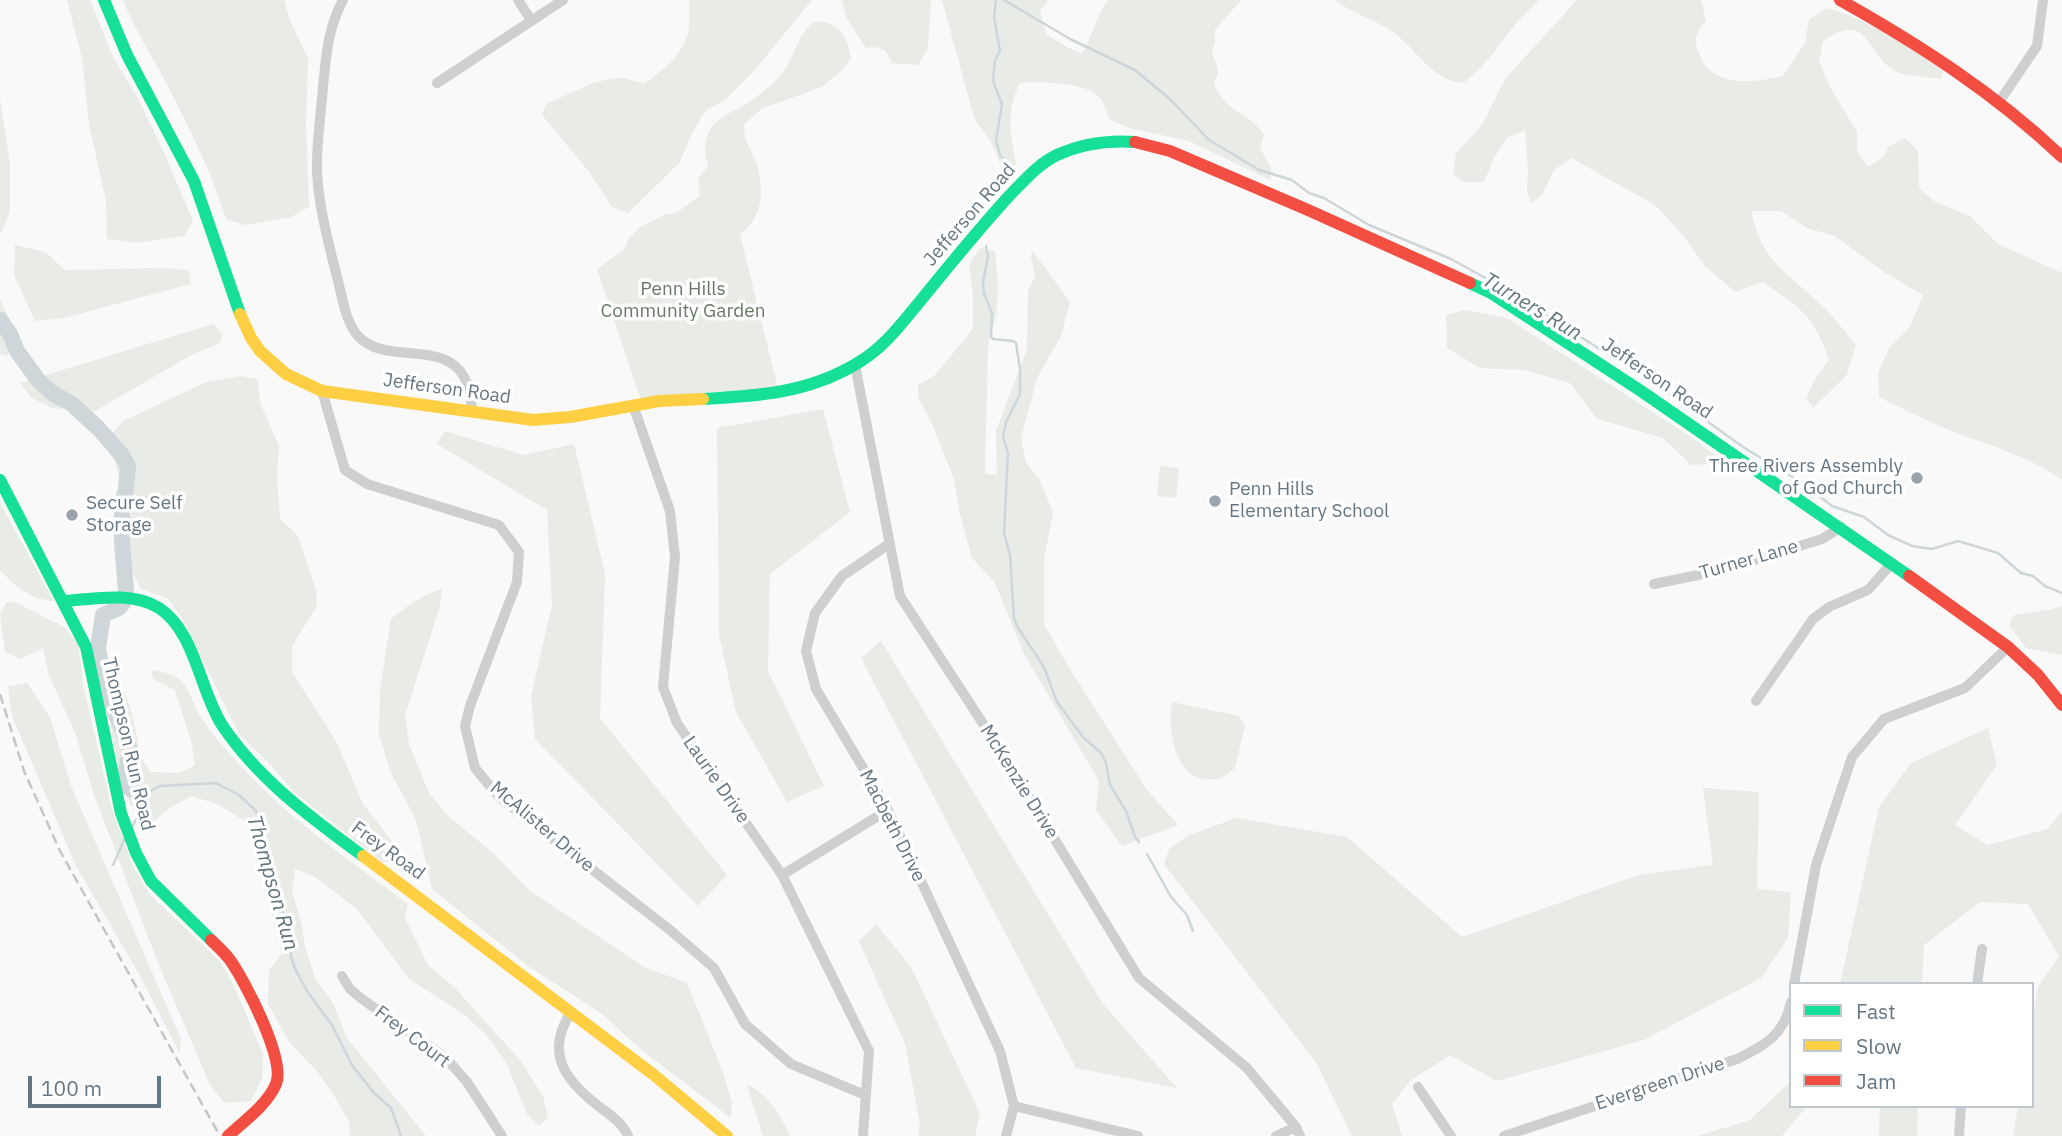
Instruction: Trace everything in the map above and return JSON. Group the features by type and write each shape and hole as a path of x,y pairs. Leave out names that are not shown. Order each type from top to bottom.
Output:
{"street":[{"name":"Jefferson Road","path":"104,0 127,55 194,181 235,303 251,338 279,369 301,383 322,391 472,412 552,419 634,405 783,393 807,387 855,365 895,334 986,221 1037,167 1057,155 1083,146 1130,141 1170,150 1385,243 1491,293 1599,362 1840,527 2008,647 2038,675 2062,705"},
{"path":"343,0 336,14 328,46 317,173 324,227 349,320 358,336 368,343 387,349 433,356 456,368 469,386 472,412"},
{"path":"518,0 531,20"},
{"path":"436,83 563,0"},
{"path":"1840,0 1886,26 1999,102 2045,140 2062,158"},
{"path":"1999,102 2037,46 2043,0"},
{"name":"McKenzie Drive","path":"855,365 900,596 1006,759 1139,978 1247,1068 1298,1131"},
{"name":"McAlister Drive","path":"322,391 345,470 367,485 499,526 519,552 517,582 465,726 475,768 499,797 670,930 714,968 746,1024 791,1063 865,1095"},
{"name":"Laurie Drive","path":"634,405 670,511 676,557 663,687 677,723 782,875 869,1051 863,1136"},
{"name":"Thompson Run Road","path":"0,480 86,647 123,822 130,841 151,881 228,957 273,1045 278,1071 276,1084 259,1108 228,1136"},
{"name":"Turner Lane","path":"1654,584 1723,570 1822,539 1840,527"},
{"name":"Macbeth Drive","path":"889,544 842,576 815,613 806,651 816,689 888,810 1000,1051 1014,1106 1006,1136"},
{"path":"1756,701 1813,619 1829,607 1868,590 1892,564"},
{"name":"Frey Road","path":"64,601 137,600 150,603 172,617 187,641 207,696 221,722 275,788 674,1091 727,1136"},
{"path":"1794,982 1816,865 1853,757 1884,719 1965,688 2008,647"},
{"path":"782,875 888,810"},
{"path":"1977,982 1982,949"},
{"name":"Frey Court","path":"342,976 350,989 362,999 439,1053 453,1066 467,1082 502,1136"},
{"name":"Evergreen Drive","path":"1504,1136 1737,1059 1767,1045 1787,1019 1789,1010"},
{"path":"571,1012 559,1032 562,1065 575,1086 617,1121 628,1136"},
{"path":"1418,1087 1451,1136"},
{"path":"1014,1106 1138,1136"},
{"path":"1959,1136 1961,1108"},
{"path":"1276,1136 1298,1131"}],"green space":[{"path":"67,0 90,0 113,57 138,98 193,221 184,236 138,243 107,239 106,201 89,124 82,58"},
{"path":"123,0 284,0 290,21 308,58 306,123 309,207 291,217 245,225 226,219 196,144"},
{"path":"689,0 812,0 753,72 724,101 706,110 691,135 680,162 628,213 612,207 590,173 542,115 546,104 593,83 623,78 644,84 672,60 683,46 689,25"},
{"path":"842,0 931,0 928,48 918,65 892,63 886,51 875,47 866,48 846,17"},
{"path":"942,0 1048,0 1040,11 1046,34 1082,54 1108,0 1241,0 1215,30 1212,52 1218,71 1214,82 1223,99 1264,135 1260,148 1271,168 1270,180 1189,141 1129,128 1109,119 1101,99 1090,90 1071,85 1037,82 1020,83 1016,93 1010,122 1016,163 1010,175 1002,174 993,146 975,121"},
{"path":"1335,0 1539,0 1519,20 1487,61 1463,83 1443,77 1393,32"},
{"path":"1577,0 1701,0 1706,21 1696,37 1698,50 1708,69 1716,75 1734,80 1754,81 1783,76 1805,43 1809,20 1826,8 1872,26 1943,71 1941,79 1897,72 1887,65 1866,38 1859,32 1850,30 1839,32 1823,41 1819,61 1830,87 1857,132 1857,151 1868,167 1884,157 1889,146 1905,138 1918,151 1919,188 1934,201 1971,217 1998,244 2062,273 2062,480 2028,460 1946,428 1879,397 1878,373 1889,348 1910,327 1923,295 1884,272 1835,236 1807,228 1781,211 1751,211 1756,229 1770,256 1828,312 1856,345 1847,375 1813,408 1806,398 1815,379 1829,360 1811,322 1796,306 1763,282 1735,292 1705,266 1682,234 1655,205 1571,158 1554,170 1542,195 1531,203 1527,192 1525,130 1507,138 1494,158 1484,182 1464,182 1453,174 1456,153 1482,125 1505,79"},
{"name":"Penn Hills Community Garden","path":"816,21 831,25 841,32 848,44 851,59 822,87 763,108 744,124 746,140 757,165 761,194 753,220 740,234 779,393 746,395 723,391 641,400 597,269 625,249 628,240 640,227 666,214 676,213 700,196 698,179 708,166 705,148 713,125 774,82 784,71 804,33"},
{"path":"0,98 10,165 10,212 0,235"},
{"path":"15,245 45,252 65,270 189,270 191,284 64,318 35,321 14,275"},
{"path":"980,248 995,251 998,287 996,315 988,346 985,474 997,475 996,431 1027,349 1028,291 1035,277 1032,250 1070,302 1061,336 1037,378 1021,438 1026,463 1040,480 1053,513 1044,559 1044,624 1147,790 1178,825 1122,846 1096,810 1099,781 1024,654 995,583 972,558 954,479 918,397 918,385 935,375 973,329 969,265"},
{"path":"0,300 14,328 8,356 0,354"},
{"path":"1465,310 1507,318 1718,457 1707,464 1691,465 1663,438 1597,419 1570,383 1524,370 1480,368 1447,348 1446,315"},
{"path":"213,324 223,334 219,344 193,354 95,411 52,408 32,398 20,383"},
{"path":"241,376 257,379 261,405 279,446 277,477 280,519 298,536 316,591 317,606 292,646 292,672 336,741 363,804 392,841 394,864 381,861 294,792 239,734 181,616 167,598 141,589 130,568 130,520 116,464 104,444 123,421 206,382"},
{"path":"823,409 850,512 770,574 768,671 824,786 787,802 736,712 719,635 717,428"},
{"path":"445,431 523,455 574,444 605,574 600,718 727,875 698,906 535,739 531,696 552,605 547,510 437,444"},
{"path":"1160,466 1179,468 1176,498 1157,496"},
{"path":"0,503 54,601 24,592 0,570"},
{"path":"442,589 440,606 405,715 409,744 429,793 448,816 492,852 530,891 644,967 687,983 723,1072 732,1103 731,1118 644,1052 602,1014 528,966 432,889 416,820 390,771 379,733 380,690 391,619 409,605"},
{"path":"6,602 17,603 64,627 78,643 83,684 111,806 133,866 149,894 219,960 234,986 263,1054 262,1079 251,1101 224,1103 210,1085 158,963 94,795 75,732 49,676 43,648 21,659 5,652 0,615"},
{"path":"2062,606 2062,655 2026,648 2009,625 2014,615"},
{"path":"881,641 1103,1004 1177,1088 1076,1068 861,658"},
{"path":"113,663 131,710 141,755 151,772 179,773 195,765 192,745 175,690 153,679 151,670 165,672 181,681 210,731 271,797 361,870 408,904 405,918 428,965 455,988 520,1060 543,1096 548,1117 539,1126 527,1114 506,1062 488,1037 465,1015 409,979 358,910 314,876 295,869 292,890 305,947 316,980 333,1003 347,1038 426,1136 350,1136 349,1121 333,1094 317,1071 289,1042 268,1004 269,970 282,954 246,822 219,805 192,796 169,808 147,828 130,804 115,754 111,727 109,670"},
{"path":"27,683 50,717 71,786 181,1039 180,1054 139,974 76,866 12,716 8,686"},
{"path":"1172,702 1239,716 1245,726 1235,768 1217,779 1203,779 1192,774 1183,765 1173,741"},
{"path":"1988,728 1997,765 1955,825 1988,845 2047,829 2062,811 2062,1136 2013,1136 2018,1108 2034,1108 2034,1010 2038,987 2059,956 2028,904 1980,902 1924,945 1922,982 1840,982 1879,807 1911,763"},
{"path":"1703,788 1759,792 1757,889 1791,892 1788,938 1761,978 1644,1040 1497,1081 1450,1055 1410,1081 1392,1104 1402,1136 1352,1136 1317,1064 1164,864 1169,849 1189,835 1237,818 1347,837 1462,937 1639,875 1713,865"},
{"path":"876,924 911,967 980,1113 975,1136 918,1136 920,1124 905,1044 859,941"},
{"path":"1789,1083 1789,1108 1805,1108 1782,1136 1698,1136 1750,1120"},
{"path":"747,1085 773,1106 790,1136 763,1136"},
{"path":"1880,1108 1918,1108 1917,1136 1879,1136"}],"waterway":[{"path":"996,0 994,17 1000,51 995,60 993,81 1002,104 996,141 1000,155 1015,172"},
{"name":"Turners Run","path":"1004,0 1070,39 1135,70 1170,99 1209,140 1259,170 1292,180 1309,193 1324,198 1369,225 1451,259 1511,292 1630,366 1743,447 1804,484 1832,506 1864,517 1888,535 1912,546 1932,549 1958,541 1998,553 2021,573 2033,576 2045,586 2062,593"},
{"path":"986,246 988,257 983,282 984,294 992,313 991,337 1016,343 1020,369 1020,394 1006,422 1003,437 1008,453 1004,533 1010,555 1014,618 1044,667 1057,702 1083,737 1101,753 1106,763 1110,785 1126,811 1139,842"},
{"name":"Thompson Run","path":"0,320 17,351 38,380 52,393 72,404 98,428 122,455 128,466 122,504 126,591 119,608 103,615 98,648 105,687 129,747 125,780 127,786 142,795"},
{"name":"Thompson Run","path":"132,827 141,811 142,795 160,786 216,783 239,795 256,811 272,889 289,926 291,957 296,971 332,1025 352,1065 374,1093 391,1108 401,1136"},
{"path":"113,865 125,838"},
{"path":"1147,854 1171,897 1187,915 1193,931"}],"railway":[{"path":"0,694 24,771 60,851 220,1136"}],"traffic: fast":[{"path":"104,0 127,55 194,181 240,314"},
{"path":"703,399 762,394 801,387 838,374 856,364 874,352 903,322 985,223 1037,168 1057,155 1076,148 1105,142 1135,142"},
{"path":"1470,283 1491,293 1641,391 1909,576"},
{"path":"0,480 86,647 121,813 136,853 151,881 211,940"},
{"path":"64,601 113,597 137,599 159,608 171,618 189,646 214,711 236,745 286,796 363,856"}],"traffic: slow":[{"path":"240,314 260,351 286,374 322,391 533,420 570,417 659,401 703,399"},
{"path":"363,856 654,1075 727,1136"}],"traffic: jam":[{"path":"1840,0 1956,72 2011,112 2062,157"},
{"path":"1135,142 1170,151 1470,283"},
{"path":"1909,576 2008,647 2038,675 2062,705"},
{"path":"211,940 230,960 254,1002 270,1040 278,1073 276,1084 267,1099 228,1136"}],"place":[{"name":"Three Rivers Assembly of God Church","path":"1917,478"},
{"name":"Penn Hills Elementary School","path":"1215,501"},
{"name":"Secure Self Storage","path":"72,515"}]}
